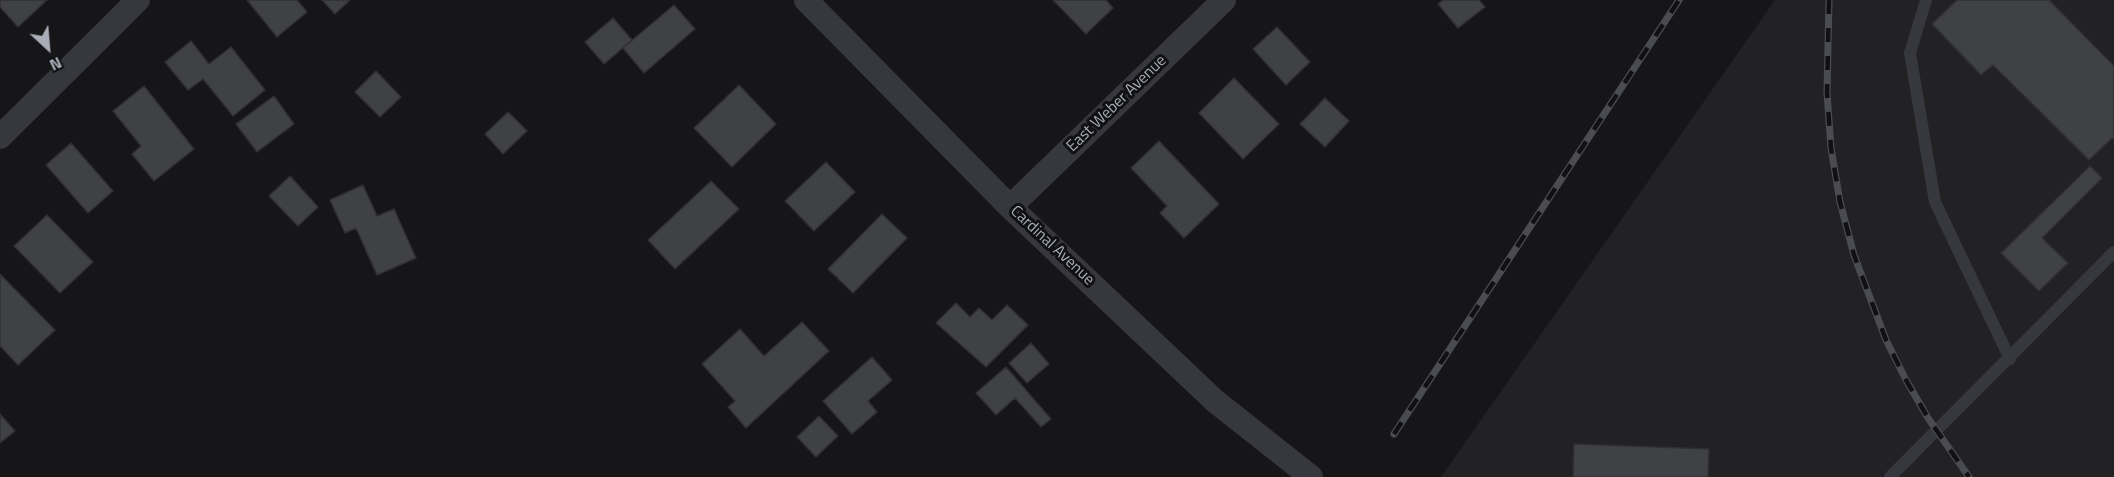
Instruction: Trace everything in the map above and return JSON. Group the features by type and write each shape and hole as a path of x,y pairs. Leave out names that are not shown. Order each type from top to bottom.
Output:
{"street":[{"path":"0,137 138,0"},
{"name":"Cardinal Avenue","path":"806,0 1010,207 1215,401 1311,477"},
{"name":"East Weber Avenue","path":"1010,207 1224,0"}],"lane":[{"path":"1926,0 1910,53 1935,202 2010,359"},
{"path":"1890,477 2114,252"}],"shaded area":[{"path":"1775,0 2114,0 2114,477 1441,477"}],"building":[{"path":"0,0 47,0 18,27 0,7"},
{"path":"247,0 297,0 307,12 277,37"},
{"path":"322,0 350,0 335,14"},
{"path":"1053,0 1106,0 1113,8 1086,34"},
{"path":"1443,0 1479,0 1485,7 1458,28 1438,4"},
{"path":"1957,0 2049,0 2114,66 2114,139 2112,138 2089,160 1993,65 1981,75 1932,24"},
{"path":"674,5 695,29 644,73 623,48"},
{"path":"613,18 632,40 604,64 585,42"},
{"path":"1277,27 1310,62 1286,85 1253,49"},
{"path":"191,41 209,64 231,47 265,90 233,116 203,79 188,90 165,62"},
{"path":"376,71 401,97 380,117 355,92"},
{"path":"1234,78 1279,124 1243,159 1199,113"},
{"path":"739,85 776,124 732,167 694,128"},
{"path":"144,86 194,149 154,181 132,154 141,146 113,111"},
{"path":"274,96 294,124 257,152 236,124"},
{"path":"1325,98 1349,121 1325,147 1300,124"},
{"path":"508,112 527,131 503,154 485,134"},
{"path":"1159,141 1219,204 1184,238 1160,213 1167,206 1131,168"},
{"path":"71,143 113,191 88,213 46,165"},
{"path":"826,162 855,192 814,231 785,201"},
{"path":"2090,166 2102,178 2042,238 2068,263 2039,291 2001,253"},
{"path":"290,176 318,207 298,226 269,196"},
{"path":"711,181 739,209 675,269 648,240"},
{"path":"363,185 377,216 394,209 416,258 377,275 356,228 345,233 330,200"},
{"path":"882,214 907,238 853,293 828,269"},
{"path":"47,215 93,262 60,293 14,246"},
{"path":"0,274 55,330 18,365 0,346"},
{"path":"956,303 970,317 979,308 992,320 1007,305 1028,325 986,367 936,323"},
{"path":"802,322 829,351 746,428 728,407 735,401 702,364 740,329 764,356"},
{"path":"1031,343 1049,364 1027,383 1009,363"},
{"path":"872,357 892,380 868,401 877,412 852,434 823,401"},
{"path":"1006,367 1051,419 1041,427 1015,398 996,415 976,393"},
{"path":"0,414 15,431 0,443"},
{"path":"819,416 838,436 816,457 797,437"},
{"path":"1574,444 1709,449 1708,477 1573,477"}],"railway":[{"path":"1394,434 1679,0"},
{"path":"1829,0 1827,93 1831,148 1840,202 1854,255 1886,340 1906,380 1928,418 1969,477"}]}
